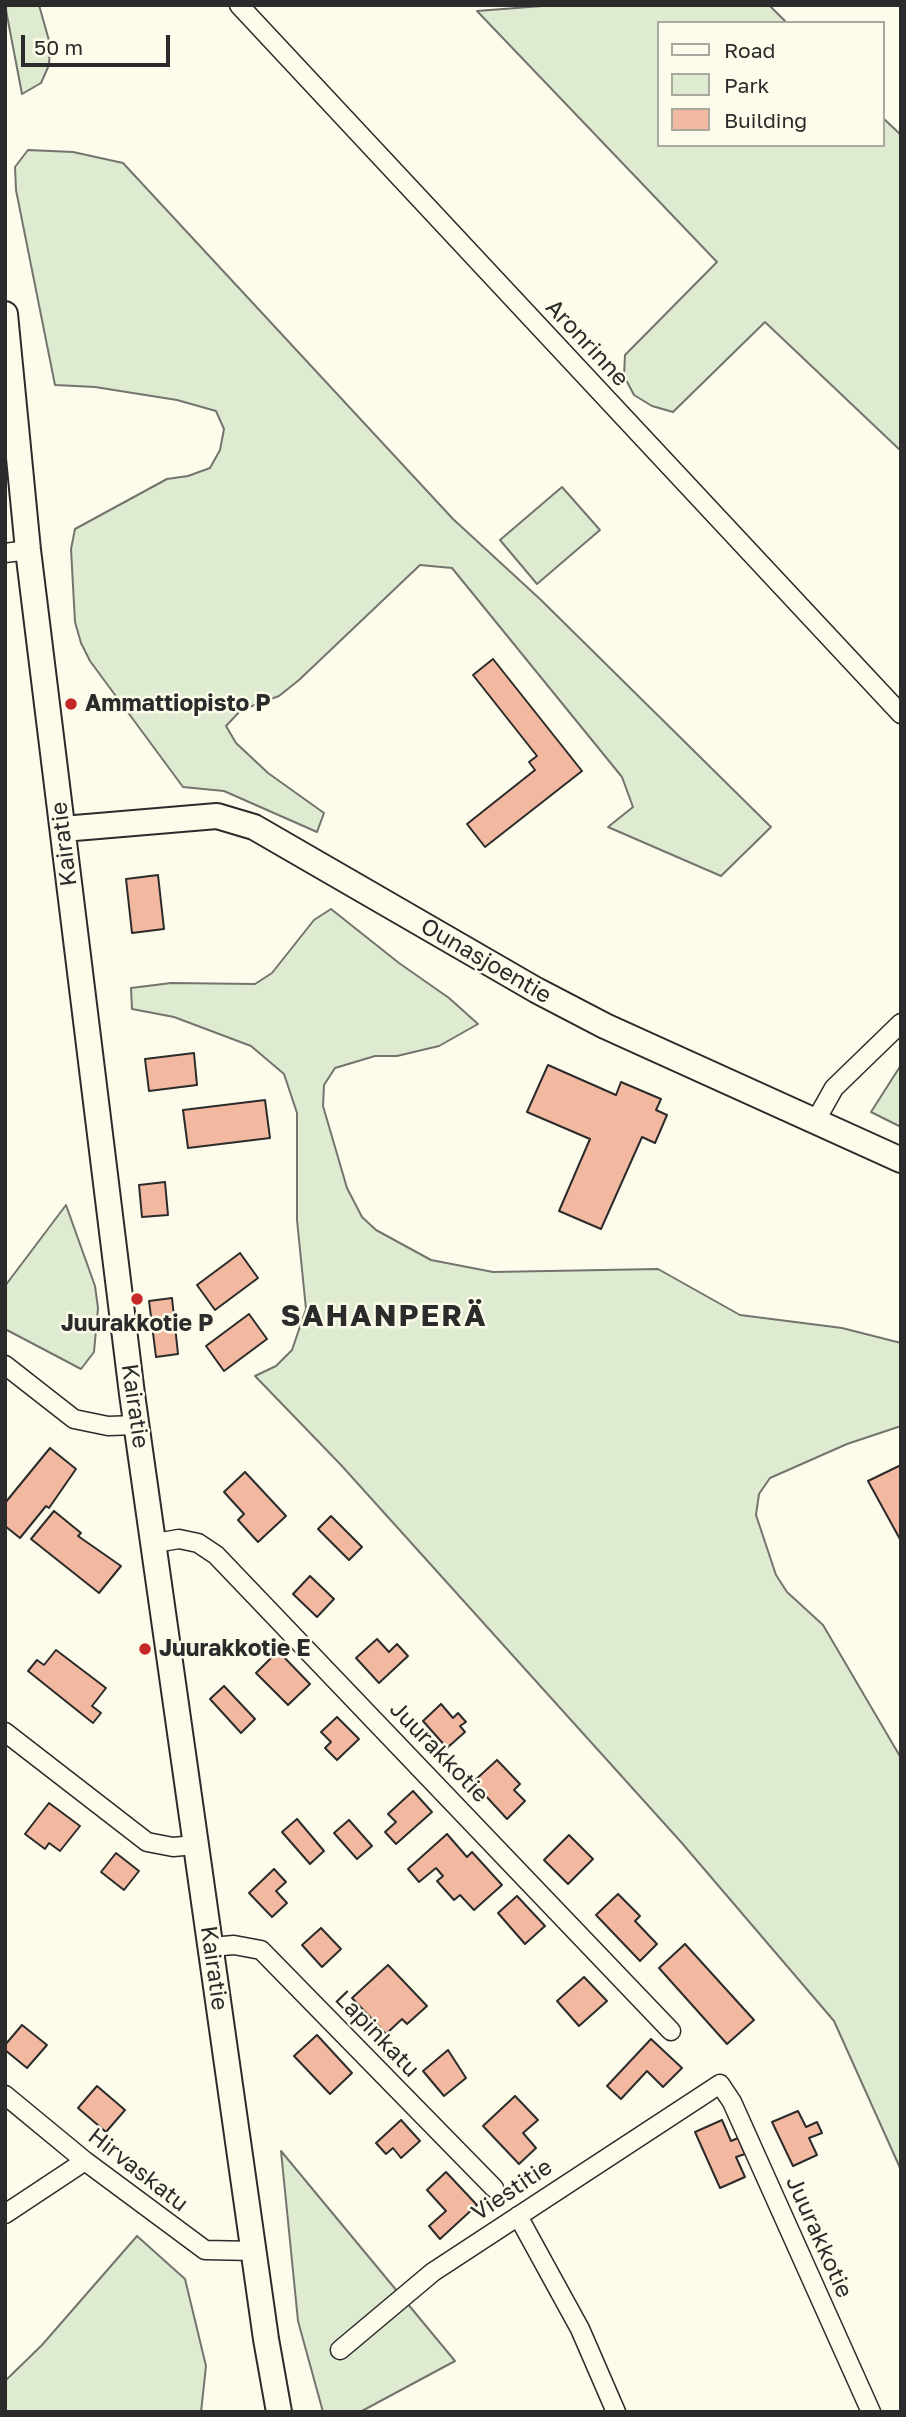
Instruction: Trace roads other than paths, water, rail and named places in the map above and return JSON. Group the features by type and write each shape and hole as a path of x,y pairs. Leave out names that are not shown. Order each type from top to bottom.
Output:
{"main road":[{"name":"Kairatie","path":"5,314 17,551 63,829 137,1425 195,1845 279,2412"},
{"name":"Ounasjoentie","path":"63,829 217,816 254,827 536,990 605,1026 901,1160"}],"street":[{"name":"Aronrinne","path":"239,5 901,714"},
{"path":"816,1120 834,1088 901,1023"},
{"path":"5,1365 74,1419 108,1426 137,1425"},
{"name":"Juurakkotie","path":"155,1543 179,1539 198,1543 216,1555 671,2031"},
{"path":"5,1732 147,1842 173,1847 195,1845"},
{"name":"Lapinkatu","path":"211,1947 234,1945 261,1950 494,2188"},
{"name":"Juurakkotie","path":"720,2084 732,2102 871,2412"},
{"name":"Viestitie","path":"340,2350 433,2272 720,2084"},
{"name":"Hirvaskatu","path":"5,2095 85,2161 205,2250 254,2251"},
{"path":"5,2214 85,2161"},
{"path":"518,2216 580,2329 616,2412"}],"place":[{"name":"Ammattiopisto P","path":"71,704"},
{"name":"Juurakkotie P","path":"137,1299"},
{"name":"Juurakkotie E","path":"145,1649"}],"district":[{"name":"SAHANPERÄ","path":"384,1316"}]}
